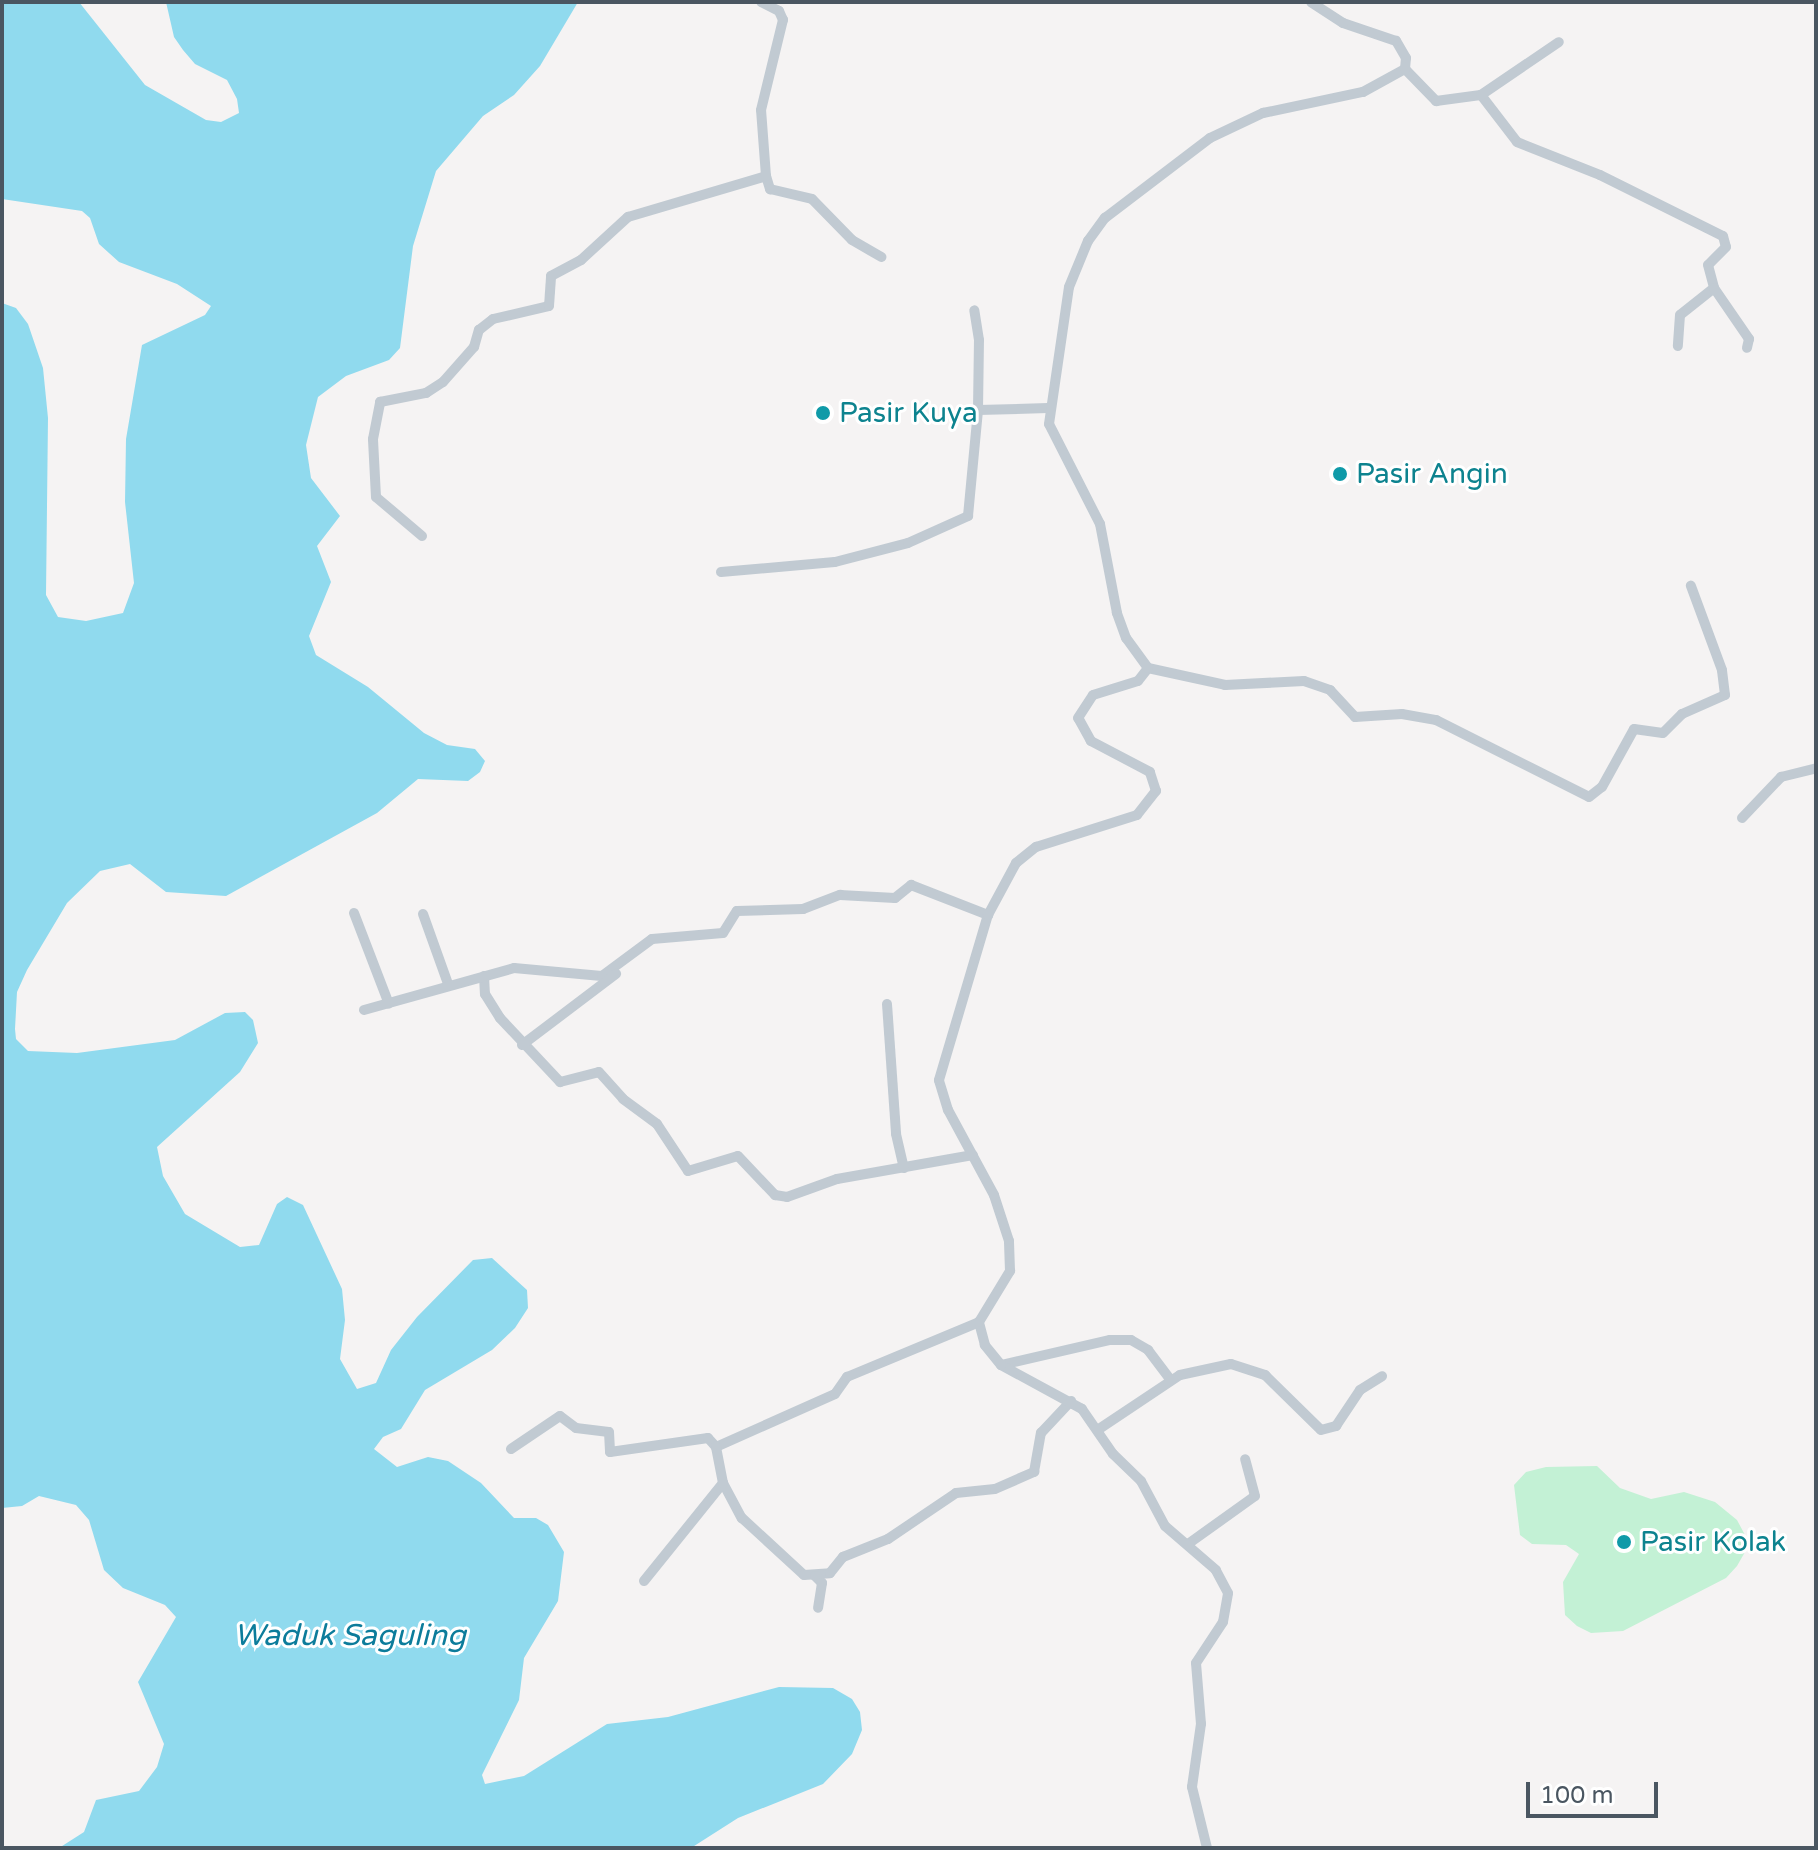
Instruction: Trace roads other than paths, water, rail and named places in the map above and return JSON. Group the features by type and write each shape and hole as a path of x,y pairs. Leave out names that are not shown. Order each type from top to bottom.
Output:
{"street":[{"path":"761,2 779,11 783,20 761,110 766,176 770,189 812,199 852,240 882,257"},
{"path":"1311,2 1343,23 1396,41 1406,58 1405,69 1436,101 1481,95 1559,42"},
{"path":"1405,69 1363,92 1247,119 1210,138 1125,198 1088,241 1078,262 1060,323 1048,408 1052,437 1100,524 1126,638 1148,668 1225,685 1304,681 1330,690 1355,717 1402,714 1436,720 1589,797 1602,787 1634,729 1663,733 1682,714 1725,695 1722,670 1691,586"},
{"path":"1481,95 1517,142 1600,175 1723,236 1726,247 1708,265 1714,288 1749,339 1747,348"},
{"path":"422,536 376,497 373,439 380,402 426,393 443,382 474,347 479,330 493,319 549,306 551,276 581,260 628,217 766,176"},
{"path":"1678,346 1680,315 1714,288"},
{"path":"721,572 835,562 908,543 968,516 978,410 979,340 974,310"},
{"path":"978,410 1048,408"},
{"path":"716,1447 835,1394 847,1377 979,1322 1006,1282 1012,1258 994,1195 948,1110 939,1080 988,915 1006,877 1025,854 1062,837 1137,815 1154,799 1157,785 1150,772 1091,741 1078,718 1093,695 1138,681 1148,668"},
{"path":"1742,818 1781,777 1816,768"},
{"path":"364,1010 514,968 602,976 619,967 652,939 726,932 737,911 803,909 840,895 895,898 911,885 988,915"},
{"path":"354,913 389,1004"},
{"path":"423,914 448,984"},
{"path":"522,1045 614,978 619,967"},
{"path":"484,976 487,997 522,1045 562,1084 599,1072 663,1130 688,1171 738,1156 781,1197 837,1179 973,1155"},
{"path":"887,1004 896,1134 904,1168"},
{"path":"979,1322 985,1345 1001,1365 1071,1401 1099,1429 1113,1454 1141,1481 1165,1526 1216,1570 1228,1593 1223,1622 1196,1663 1201,1724 1192,1787 1207,1848"},
{"path":"1001,1365 1110,1340 1131,1340 1148,1350 1171,1380"},
{"path":"1099,1429 1171,1380 1214,1366 1245,1366 1265,1375 1321,1430 1336,1426 1360,1390 1382,1376"},
{"path":"511,1449 560,1416 576,1428 609,1432 610,1452 708,1438 716,1447 723,1483 742,1518 804,1575 815,1576 833,1572 843,1557 888,1539 956,1493 995,1489 1034,1472 1041,1433 1071,1401"},
{"path":"1188,1544 1255,1496 1245,1459"},
{"path":"644,1581 723,1483"},
{"path":"815,1576 822,1583 818,1608"}],"water":[{"name":"Waduk Saguling","path":"2,2 79,2 145,85 206,120 221,122 239,113 237,99 227,80 195,64 183,50 174,37 166,2 578,2 540,66 514,95 483,116 436,171 413,246 400,348 389,360 346,376 318,397 306,445 311,478 340,516 317,546 331,582 309,636 316,655 368,687 424,733 447,745 475,749 485,761 480,772 468,781 418,779 377,813 226,896 166,892 130,864 100,871 67,903 27,970 17,992 15,1029 16,1039 28,1051 77,1053 175,1040 225,1013 245,1012 253,1020 258,1043 240,1072 157,1147 163,1176 185,1214 240,1247 259,1245 277,1204 287,1197 303,1205 342,1289 345,1320 340,1359 357,1389 376,1383 391,1350 417,1317 473,1260 492,1258 527,1290 528,1308 515,1328 492,1350 425,1390 401,1429 383,1437 374,1449 397,1467 428,1457 448,1461 481,1483 514,1518 536,1518 548,1525 564,1552 558,1601 524,1658 519,1700 482,1775 485,1784 524,1776 607,1724 668,1717 779,1687 833,1688 852,1699 860,1712 862,1730 852,1754 823,1784 738,1818 691,1848 59,1848 84,1832 96,1800 139,1791 157,1767 164,1744 138,1682 176,1617 165,1605 123,1588 104,1570 89,1520 76,1505 39,1496 22,1506 2,1508 2,303 16,308 28,324 43,368 48,418 46,595 58,617 86,621 123,613 134,583 125,502 126,439 142,345 205,315 211,306 177,284 119,262 99,244 90,218 82,211 2,199"}],"place":[{"name":"Pasir Kuya","path":"823,413"},
{"name":"Pasir Angin","path":"1340,474"},
{"name":"Pasir Kolak","path":"1624,1542"}]}
